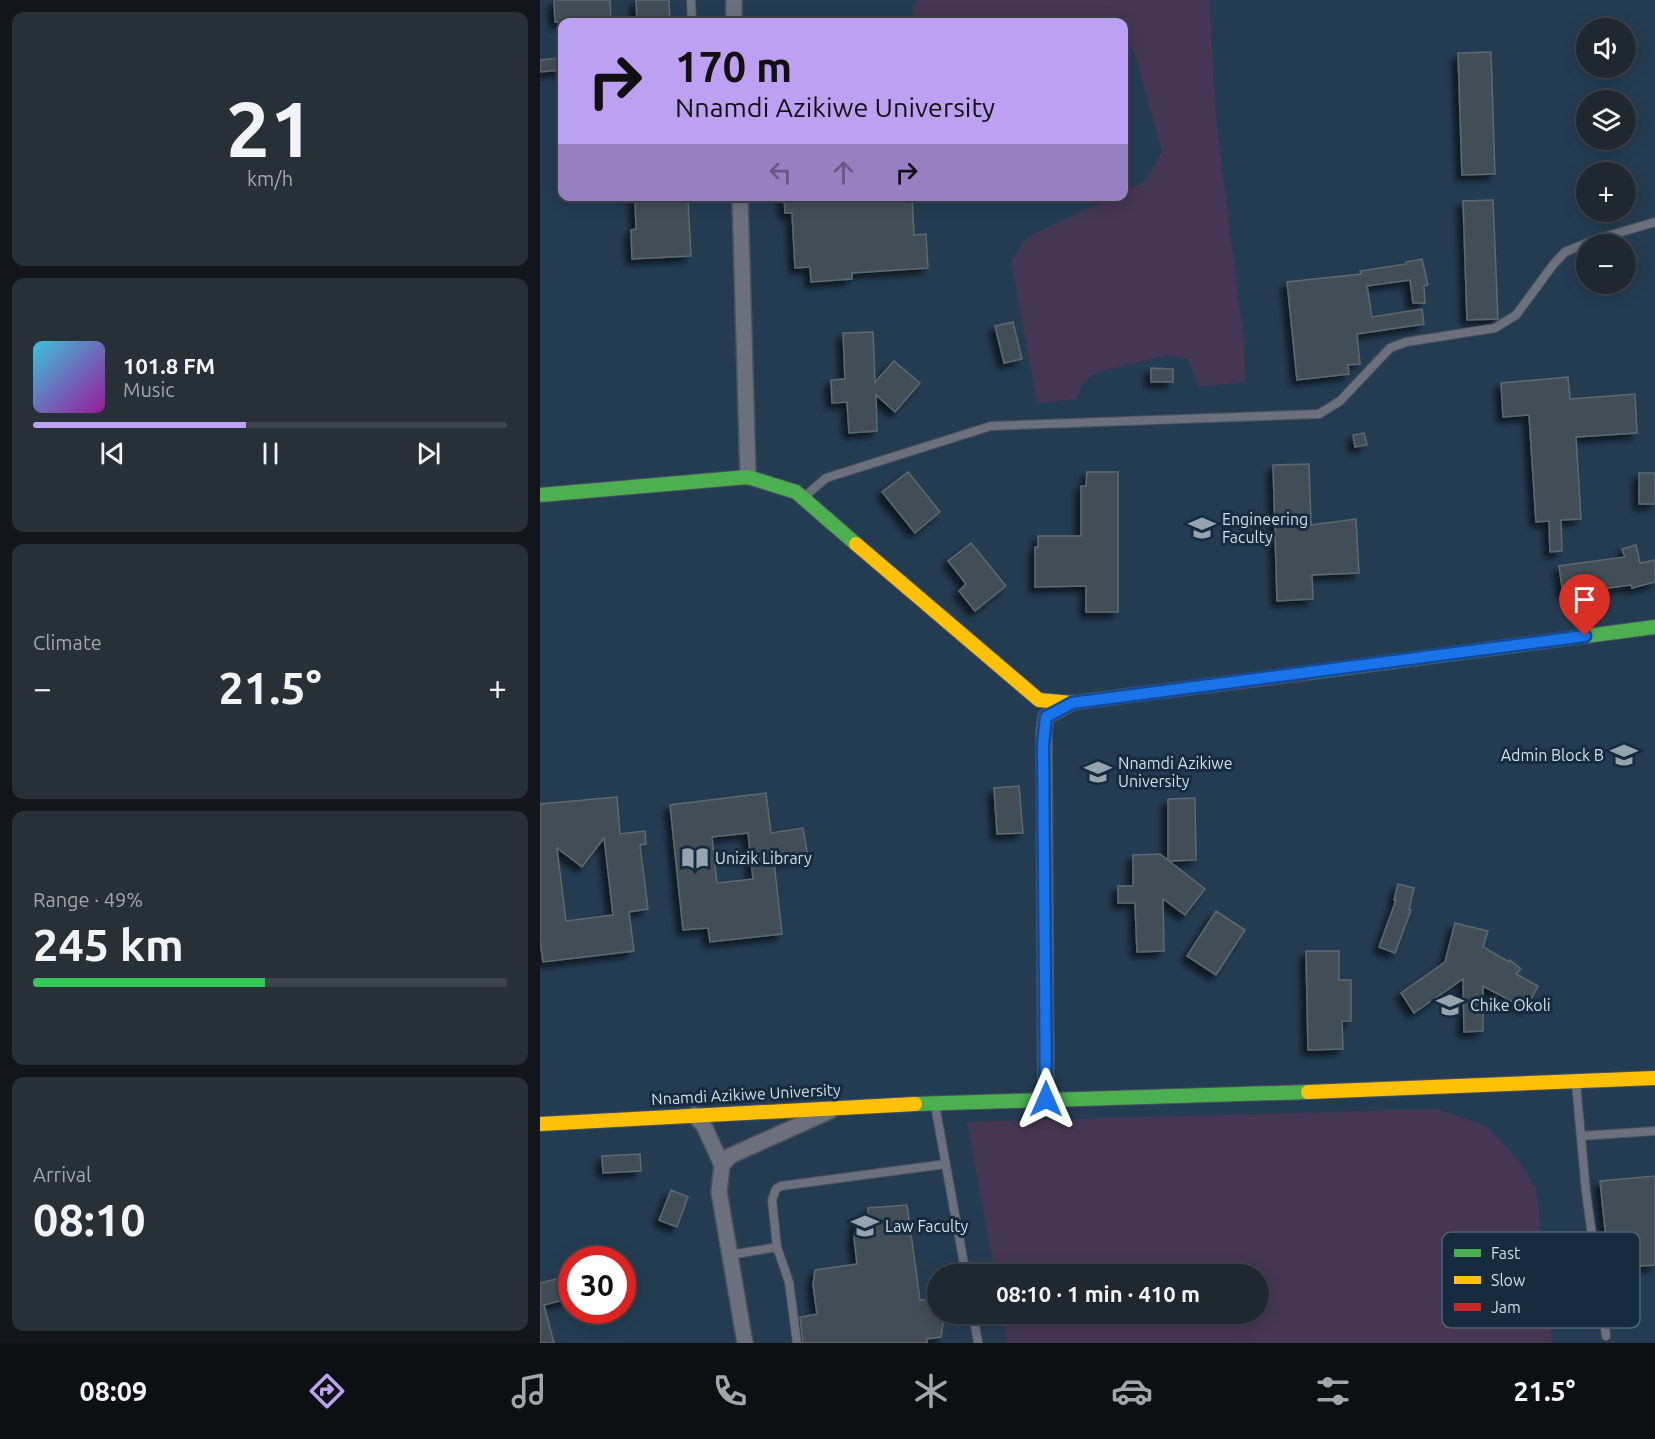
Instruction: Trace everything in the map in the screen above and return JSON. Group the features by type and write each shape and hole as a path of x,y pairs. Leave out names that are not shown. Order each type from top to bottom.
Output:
{"street":[{"path":"734,0 734,18"},
{"path":"740,201 748,477"},
{"path":"540,495 748,477 796,492 1039,700 1046,717 1043,745 1046,1099"},
{"path":"1039,700 1072,703 1655,627"},
{"path":"1046,717 1072,703"},
{"name":"Nnamdi Azikiwe University","path":"540,1124 935,1103 1218,1096 1655,1078"},
{"path":"722,1165 730,1156 842,1107"},
{"path":"694,1115 704,1126 722,1165 719,1192 745,1343"}],"lane":[{"path":"691,0 692,18"},
{"path":"802,498 826,478 991,426 1319,414 1340,401 1390,348 1406,342 1495,328 1516,315 1565,252 1597,239 1655,222"},
{"path":"1576,1081 1592,1232"},
{"path":"935,1103 964,1264"},
{"path":"1581,1136 1655,1131"},
{"path":"797,1343 789,1282 777,1247 772,1200 776,1189 781,1186 946,1164"},
{"path":"730,1255 777,1247"},
{"path":"975,1324 978,1343"},
{"path":"1605,1328 1606,1336"}],"shaded area":[{"name":"Nnamdi Azikiwe University","path":"540,0 1655,0 1655,1343 540,1343"},
{"path":"918,0 1209,0 1217,128 1244,345 1245,382 1198,387 1188,359 1168,355 1101,371 1083,382 1077,399 1037,403 1011,261 1027,237 1104,201 1128,201 1128,189 1146,181 1162,151 1134,51 1128,46 1128,18 914,18 913,6"},
{"path":"1438,1109 1486,1126 1516,1157 1536,1188 1541,1232 1442,1232 1442,1328 1550,1328 1552,1343 1007,1343 1004,1324 1269,1324 1269,1264 993,1264 967,1122"}],"building":[{"path":"554,0 610,0 611,18 558,18 558,22 555,22"},
{"path":"636,0 669,0 670,18 637,18"},
{"path":"1491,52 1495,174 1462,175 1458,53"},
{"path":"558,58 558,70 540,72 540,60"},
{"path":"1493,200 1498,319 1467,320 1463,201"},
{"path":"635,201 688,201 691,256 632,259 631,230 636,229"},
{"path":"784,201 912,201 914,235 926,234 928,268 852,273 852,279 811,282 810,267 795,268 792,213 785,213"},
{"path":"1422,259 1428,285 1424,286 1425,303 1413,303 1410,280 1367,286 1372,317 1422,309 1424,324 1357,334 1360,364 1348,365 1349,374 1297,380 1287,282 1361,274 1360,271 1406,264 1406,262"},
{"path":"1013,322 1022,359 1004,363 995,326"},
{"path":"873,332 875,382 894,361 920,383 895,412 876,395 877,431 849,433 847,402 832,403 831,380 845,379 843,333"},
{"path":"1151,368 1173,369 1173,382 1151,382"},
{"path":"1568,377 1570,399 1635,394 1637,433 1576,437 1581,519 1561,520 1562,551 1550,552 1549,521 1536,522 1529,415 1503,417 1501,383"},
{"path":"1364,433 1367,445 1355,447 1353,435"},
{"path":"1309,464 1311,525 1356,519 1359,573 1312,575 1313,599 1277,601 1273,465"},
{"path":"908,472 940,512 915,533 882,492"},
{"path":"1087,472 1118,472 1118,612 1086,612 1086,586 1035,587 1035,547 1038,547 1038,536 1081,536 1081,486 1086,486"},
{"path":"1639,473 1655,473 1655,504 1639,504"},
{"path":"971,543 1006,586 975,611 959,591 966,584 948,561"},
{"path":"1636,545 1640,563 1655,560 1655,582 1632,588 1631,585 1563,594 1559,566 1625,557 1622,549"},
{"path":"1019,786 1023,833 997,834 994,788"},
{"name":"Unizik Library","path":"766,793 771,833 803,828 808,857 774,862 782,934 710,942 708,928 683,930 670,805","holes":["748,833 753,879 717,883 712,837"]},
{"path":"617,797 620,834 645,831 646,844 640,845 648,909 629,912 634,951 543,962 540,940 540,804","holes":["604,838 613,915 566,921 557,848 582,867"]},
{"path":"1195,798 1196,860 1169,861 1205,889 1185,915 1163,899 1164,951 1137,952 1135,903 1118,903 1118,886 1133,886 1133,855 1160,854 1168,860 1168,799"},
{"path":"1398,884 1414,888 1409,909 1411,910 1395,953 1379,947 1396,900 1394,900"},
{"path":"1216,911 1245,930 1216,975 1187,956"},
{"path":"1455,923 1488,931 1483,947 1509,962 1510,960 1521,969 1516,974 1538,986 1526,1009 1483,986 1483,1031 1464,1032 1463,979 1414,1013 1401,993 1445,962"},
{"path":"1306,951 1339,951 1339,980 1351,980 1351,1021 1342,1021 1343,1049 1308,1050"},
{"path":"640,1154 641,1171 603,1173 602,1156"},
{"path":"1655,1176 1655,1265 1640,1266 1640,1232 1605,1232 1600,1181"},
{"path":"671,1190 688,1197 677,1227 659,1220"},
{"path":"907,1205 920,1300 927,1300 927,1324 943,1324 941,1337 927,1339 927,1343 803,1343 800,1317 817,1314 813,1285 815,1270 857,1264 854,1238 857,1217 869,1218 868,1208"},
{"path":"558,1278 558,1302 544,1305 554,1343 540,1343 540,1283"}],"traffic: fast":[{"path":"540,495 748,477 796,492 856,544"},
{"path":"1306,673 1655,627"},
{"path":"915,1104 1308,1092"}],"traffic: slow":[{"path":"856,544 1039,700 1072,703 1125,696"},
{"path":"1308,1092 1655,1078"},
{"path":"540,1124 915,1104"}],"traffic: jam":[{"path":"1125,696 1306,673"}],"place":[{"name":"Engineering Faculty","path":"1202,528"},
{"name":"Admin Block B","path":"1624,755"},
{"name":"Nnamdi Azikiwe University","path":"1098,772"},
{"name":"Unizik Library","path":"695,858"},
{"name":"Chike Okoli","path":"1450,1005"},
{"name":"Law Faculty","path":"865,1226"}],"route":[{"path":"1046,1099 1043,745 1046,717 1072,703 1585,636"}]}
